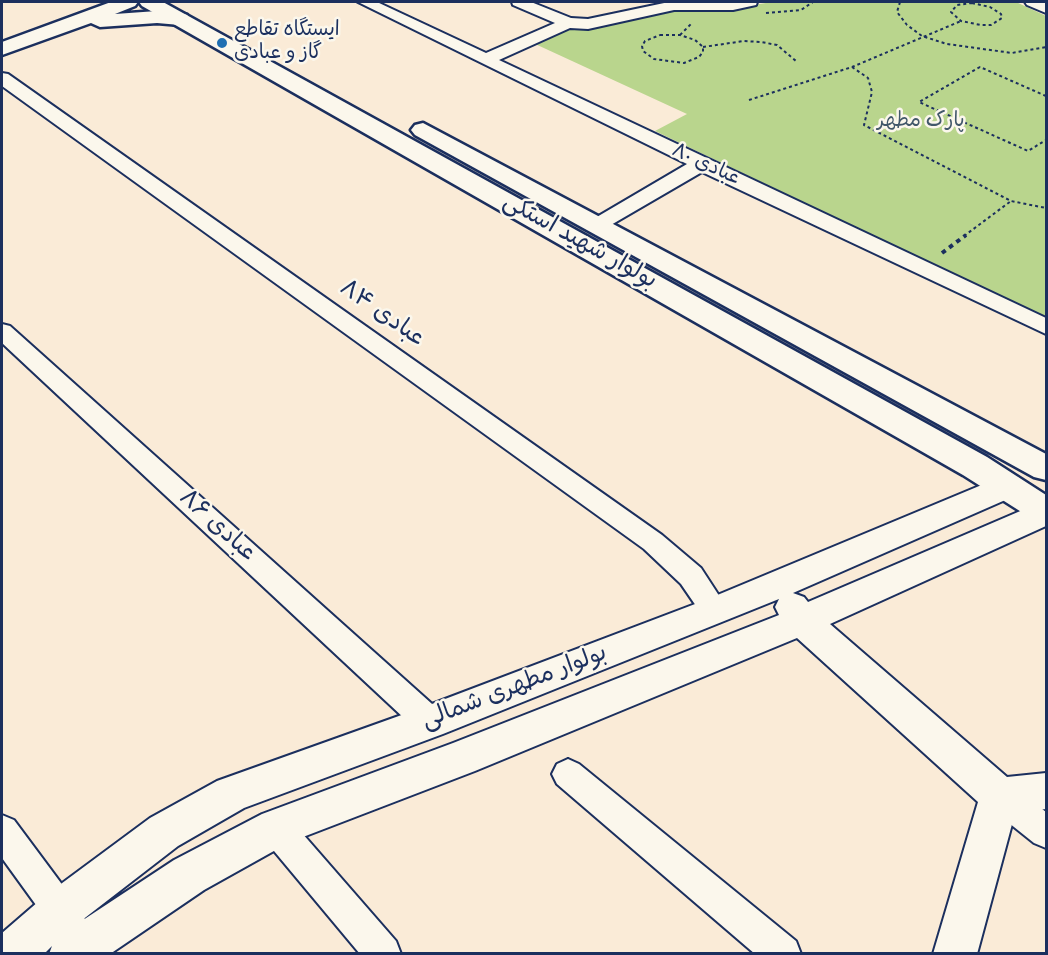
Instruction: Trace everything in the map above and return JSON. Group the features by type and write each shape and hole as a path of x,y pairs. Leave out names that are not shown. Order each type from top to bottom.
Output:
{"main road":[{"path":"2,35 94,2"},
{"path":"2,49 128,2"},
{"name":"بولوار شهید استکی","path":"149,2 185,10 597,225 1047,468"},
{"path":"51,30 185,10"},
{"name":"بولوار شهید استکی","path":"185,10 1008,486 1047,511"},
{"name":"بولوار مطهری شمالی","path":"1008,486 1047,468"}],"street":[{"name":"عبادی ۸۰","path":"366,2 701,164 1047,327"},
{"path":"519,2 568,23 588,24 674,5 733,5 750,2"},
{"path":"1033,2 1047,8"},
{"path":"485,60 568,23"},
{"name":"عبادی ۸۴","path":"2,78 653,542 692,576 715,611"},
{"path":"597,225 701,164"},
{"name":"عبادی ۸۶","path":"2,331 430,722"},
{"name":"بولوار مطهری شمالی","path":"11,954 61,910 164,832 231,794 430,722 776,587 1008,486"},
{"name":"بولوار مطهری شمالی","path":"77,949 189,875 276,828 460,758 802,621 1047,511"},
{"path":"776,587 802,621 1000,796 1047,832"},
{"path":"567,774 783,954"},
{"path":"1000,796 1047,791"},
{"path":"955,954 1000,796"},
{"path":"276,828 383,954"},
{"path":"2,831 61,910 77,949"}],"path":[{"path":"900,2 897,12 907,25 922,36 984,51 1012,53 1047,47"},
{"path":"748,100 852,67 961,21 991,25 1002,18 1001,14 990,6 963,3 952,8 951,12 961,21"},
{"path":"703,47 699,57 674,63 654,59 643,51 642,46 651,37 669,34 688,37 703,47 744,41 761,42 777,45 796,61"},
{"path":"852,67 868,78 872,92 864,124 1011,201 1047,208"},
{"path":"1047,96 980,67 919,102 1028,152 1047,140"},
{"path":"922,268 1011,201"}],"green space":[{"name":"پارک مطهر","path":"772,2 1016,2 1046,16 1046,319 655,131 687,114 533,43 560,30 591,29 670,9 729,9"}],"place":[{"name":"ایستگاه تقاطع گاز و عبادی","path":"222,43"}]}
